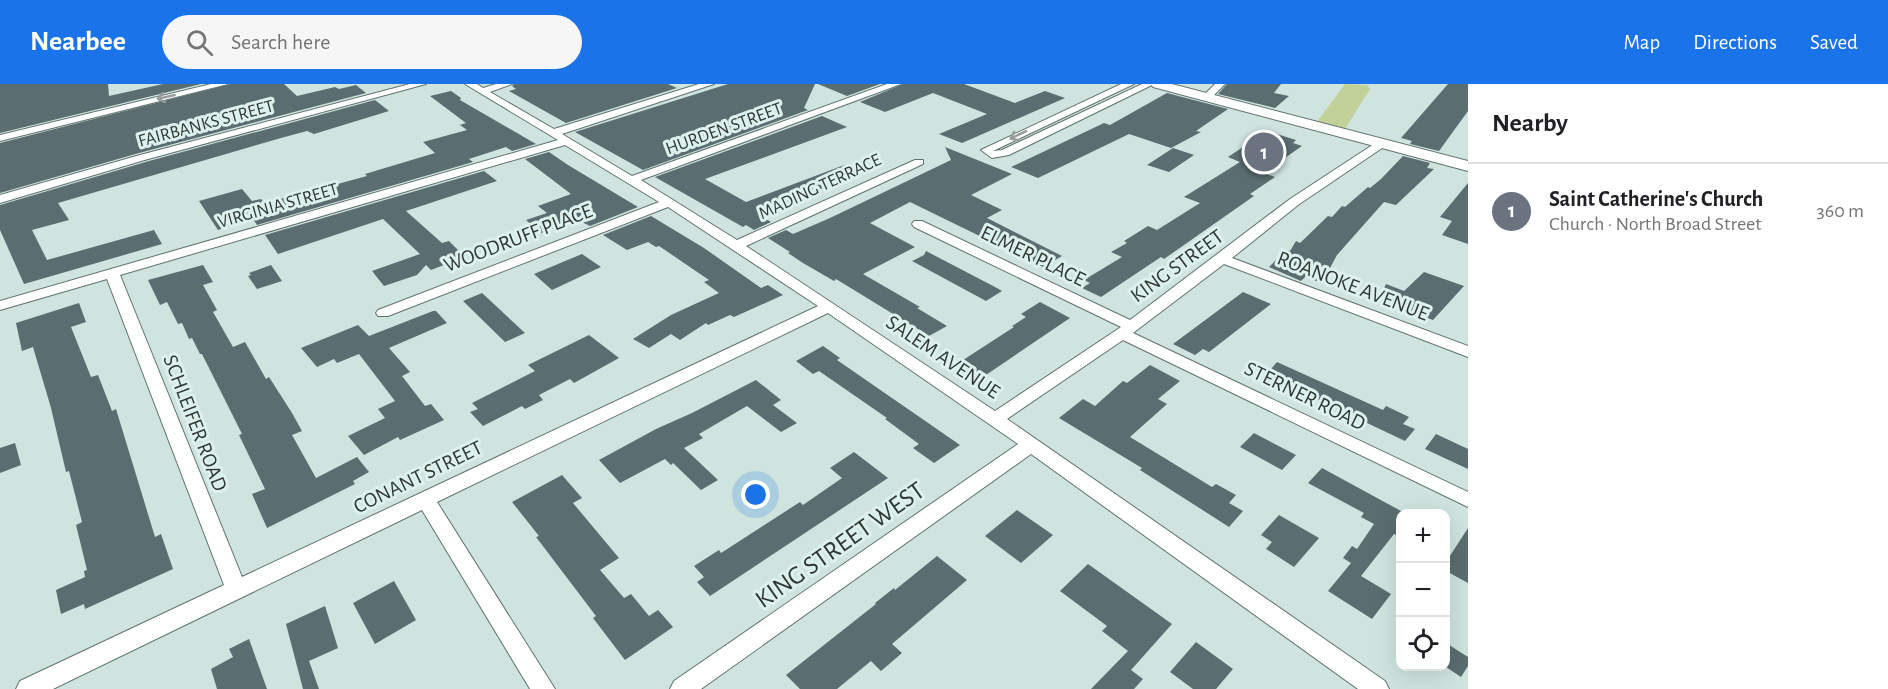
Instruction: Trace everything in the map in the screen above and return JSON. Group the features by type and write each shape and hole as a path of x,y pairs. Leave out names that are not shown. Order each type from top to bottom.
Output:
{"main road":[{"path":"1157,84 1468,166"}],"street":[{"path":"0,138 224,84"},
{"name":"FAIRBANKS STREET","path":"0,199 156,154 421,84"},
{"name":"SALEM AVENUE","path":"470,84 668,203 828,307 995,419 1377,689"},
{"path":"481,91 507,84"},
{"path":"553,133 709,84"},
{"name":"HURDEN STREET","path":"631,180 896,84"},
{"path":"1129,84 986,150 992,155 1005,153 1149,84"},
{"path":"1206,98 1220,84"},
{"path":"1088,103 1101,107"},
{"path":"1039,125 1052,130"},
{"name":"VIRGINIA STREET","path":"0,306 567,141"},
{"name":"KING STREET","path":"995,419 1126,330 1222,260 1293,202 1381,144"},
{"name":"MADING TERRACE","path":"736,246 919,162"},
{"name":"WOODRUFF PLACE","path":"383,312 668,203"},
{"name":"ELMER PLACE","path":"918,224 1126,330"},
{"name":"ROANOKE AVENUE","path":"1222,260 1468,351"},
{"name":"SCHLEIFER ROAD","path":"112,273 236,589"},
{"name":"CONANT STREET","path":"28,689 828,307"},
{"name":"STERNER ROAD","path":"1126,330 1468,500"},
{"name":"KING STREET WEST","path":"682,689 1030,445"},
{"path":"425,499 543,689"}],"green space":[{"path":"1345,84 1367,85 1370,89 1345,129 1317,122"}],"building":[{"path":"0,84 108,84 109,96 163,84 201,84 0,133"},
{"path":"230,84 284,84 297,96 335,87 339,89 356,85 366,93 139,153 0,193 0,143"},
{"path":"514,84 668,84 677,88 566,123 509,91 516,89 512,86"},
{"path":"728,84 815,84 804,108 808,110 643,170 575,132"},
{"path":"818,84 880,84 847,96"},
{"path":"903,84 964,84 1015,103 1045,91 1065,98 962,143 939,134 987,114 933,93 885,112 860,102"},
{"path":"1227,84 1281,84 1274,93 1289,96 1275,108 1218,94"},
{"path":"1448,84 1468,84 1468,111 1439,151 1410,144 1412,141 1401,138"},
{"path":"451,91 461,98 460,100 536,144 512,151 506,147 469,159 473,162 257,225 253,219 218,230 199,201 242,189 252,201 261,199 264,202 271,202 332,183 334,185 367,176 365,174 435,153 423,142 467,130 460,125 466,123 430,96"},
{"path":"1167,93 1228,109 1196,131 1201,132 1171,148 1129,134 1038,178 1011,167 1104,123 1110,125"},
{"path":"375,100 389,111 314,134 307,131 281,138 58,203 69,220 32,230 47,260 154,230 162,244 24,284 0,230 0,205 149,161"},
{"path":"822,116 847,127 705,179 746,202 847,164 852,175 760,216 771,222 754,230 746,225 743,227 655,177"},
{"path":"1267,131 1296,140 1293,143 1302,146 1263,173 1275,177 1250,194 1254,196 1164,259 1161,257 1101,297 1082,288 1090,283 1084,280 1122,257 1111,252 1127,243 1124,241 1148,226 1157,230 1200,203 1184,197 1240,162 1228,157"},
{"path":"945,147 1012,174 971,195 1002,210 987,218 1062,256 1043,267 910,202 870,223 915,247 863,274 920,307 917,308 947,326 929,336 836,279 834,281 803,263 768,238 786,230 793,234 951,160"},
{"path":"1173,148 1194,155 1169,172 1147,165"},
{"path":"549,152 638,207 590,226 578,220 541,233 526,220 547,213 538,206 571,194 525,159"},
{"path":"1403,156 1430,163 1427,168 1434,169 1396,205 1384,202 1337,255 1322,283 1305,277 1301,281 1269,267 1286,250 1290,251 1296,241 1300,243 1328,216 1332,217 1342,206 1345,207 1381,179"},
{"path":"484,171 497,181 406,211 442,243 449,241 465,257 431,270 426,265 417,275 384,286 372,271 420,254 383,219 278,254 265,235"},
{"path":"1468,183 1468,244 1442,235 1452,221 1440,217"},
{"path":"651,216 704,248 761,288 768,285 783,295 734,317 730,315 708,325 706,323 680,340 671,334 649,348 633,339 671,315 719,293 704,282 709,280 659,246 656,247 648,242 627,250 603,235"},
{"path":"926,251 1002,291 986,301 912,261 924,255"},
{"path":"582,254 601,267 552,290 534,274"},
{"path":"203,265 213,282 203,285 217,310 213,312 233,347 245,342 266,379 269,377 292,413 302,431 292,435 316,478 357,457 369,472 353,481 355,484 267,528 252,494 265,489 239,435 242,434 202,354 192,338 189,339 182,323 178,324 167,302 160,305 148,280"},
{"path":"271,265 282,281 257,289 248,276 251,275 249,273"},
{"path":"1424,272 1464,286 1433,320 1379,300 1386,284 1404,291"},
{"path":"1243,292 1271,304 1209,352 1203,349 1195,355 1173,344"},
{"path":"482,293 525,333 505,342 463,301"},
{"path":"1040,302 1070,318 983,377 960,362 1014,327 1012,326 1026,317 1021,314"},
{"path":"79,303 86,322 71,327 91,377 98,375 112,411 116,409 155,537 161,534 173,569 85,609 84,604 61,614 56,590 85,577 84,571 87,570 76,525 82,522 69,471 66,472 51,408 33,347 22,351 16,323"},
{"path":"436,311 447,323 389,348 410,372 402,376 425,406 431,404 444,420 400,440 398,437 364,455 348,436 385,418 378,409 395,401 359,354 337,363 334,359 317,367 301,348 358,325 369,336"},
{"path":"589,335 619,358 574,383 570,379 539,395 543,400 525,409 522,406 483,426 470,412 478,409 472,403 535,371 528,365"},
{"path":"823,346 840,358 837,360 960,445 934,463 913,448 919,444 885,419 887,418 819,371 813,374 796,361"},
{"path":"1277,362 1383,410 1386,406 1409,417 1403,424 1415,429 1405,441 1266,375"},
{"path":"1150,365 1180,381 1158,399 1167,404 1130,437 1212,487 1216,484 1236,495 1229,503 1243,511 1229,527 1140,470 1142,468 1059,418 1083,399 1095,406 1123,381 1127,383"},
{"path":"756,380 781,400 773,405 797,423 781,432 747,406 699,434 703,438 684,448 718,480 701,490 673,463 671,465 665,459 620,483 599,460 656,429"},
{"path":"1254,433 1296,455 1282,470 1240,447"},
{"path":"1436,434 1468,449 1468,469 1425,449"},
{"path":"15,443 21,465 0,473 0,448"},
{"path":"854,452 888,478 710,596 697,582 704,577 694,566 719,550 721,553 800,502 803,505 842,478 830,468"},
{"path":"1322,468 1397,509 1396,535 1394,534 1361,576 1391,594 1372,619 1328,591 1351,563 1343,558 1352,546 1357,549 1374,524 1361,517 1364,513 1308,483"},
{"path":"562,475 582,498 573,503 619,558 600,570 624,598 631,594 649,616 658,610 673,627 625,660 593,618 596,616 536,537 539,536 512,502"},
{"path":"1017,510 1053,535 1021,563 985,536"},
{"path":"1279,515 1319,538 1294,567 1266,549 1272,542 1261,535"},
{"path":"1468,528 1468,583 1450,573 1450,556"},
{"path":"937,556 967,580 892,644 902,653 881,671 871,661 837,689 800,689 786,675 894,588 895,590"},
{"path":"1088,564 1172,624 1131,670 1143,679 1134,689 1091,689 1128,651 1102,631 1107,626 1060,591"},
{"path":"394,581 416,620 375,644 353,603"},
{"path":"325,606 338,648 309,661 319,689 303,689 286,624"},
{"path":"249,639 267,689 217,689 211,669 233,657 229,649"},
{"path":"1196,642 1233,669 1216,689 1193,689 1170,672"},
{"path":"1450,646 1468,657 1468,666 1461,677 1450,670"}],"place":[{"name":"Saint Catherine's Church","path":"1264,152"}]}
